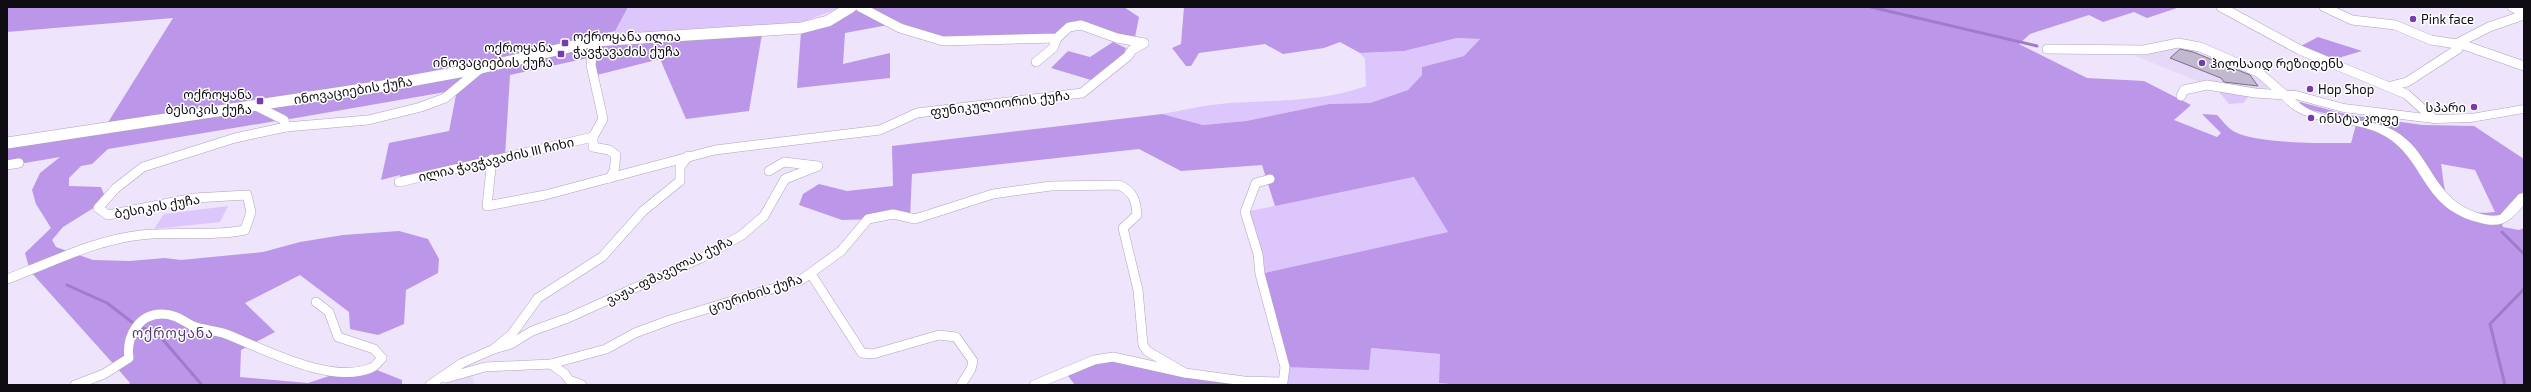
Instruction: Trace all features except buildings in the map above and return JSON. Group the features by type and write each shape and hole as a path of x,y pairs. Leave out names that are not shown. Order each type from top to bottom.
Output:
{"main road":[{"path":"2285,95 2296,95 2343,108 2434,119 2471,118 2524,109"},
{"path":"2285,95 2296,106 2314,113 2391,134 2406,147 2439,195 2466,214 2487,220 2501,219 2508,216 2524,197"}],"street":[{"name":"ინოვაციების ქუჩა","path":"9,144 383,86 481,68 594,41 801,28 828,21 851,7"},
{"path":"860,7 896,26 929,39 943,41 1057,38"},
{"path":"2221,7 2300,50 2391,86 2406,94 2434,119"},
{"path":"2324,7 2352,20 2395,25 2431,40 2457,43 2524,66"},
{"path":"2512,7 2524,14"},
{"path":"2457,43 2498,23 2524,14"},
{"name":"ფუნიკულიორის ქუჩა","path":"492,159 487,206 518,202 715,150 880,130 916,113 1082,93 1128,56 1132,50 1145,44 1117,38 1081,25 1069,27 1057,38 1052,48 1036,62"},
{"path":"594,41 590,65 603,119 593,137 594,148 609,150 616,155 614,171 610,178"},
{"path":"2047,49 2144,50 2178,43 2200,47 2258,72 2285,95"},
{"path":"2391,86 2407,82 2458,49 2457,43"},
{"name":"ბესიკის ქუჩა","path":"7,279 72,253 127,236 191,234 205,236 244,230 251,212 247,195 194,198 108,215 98,208 116,188 144,167 235,138 286,127 368,120 421,107 445,98 481,68"},
{"path":"2181,96 2184,90 2207,85 2255,93 2285,95"},
{"path":"254,105 284,120 286,127"},
{"name":"ილია ჭავჭავაძის III ჩიხი","path":"399,182 492,159 593,137"},
{"path":"430,385 441,380 462,363 494,349 512,334 538,298 602,258 643,211 674,188 680,181 680,167 688,156"},
{"name":"ვაჟა-ფშაველას ქუჩა","path":"494,349 511,344 532,331 568,318 673,271 735,238 755,226 764,216 785,179 818,166 784,162 779,163 769,171"},
{"path":"7,165 19,163"},
{"path":"1034,385 1104,357 1113,357 1186,373 1244,381 1283,382 1285,367 1260,274 1258,254 1245,212 1256,182 1270,179"},
{"name":"ციურიხის ქუჩა","path":"441,380 485,367 551,364 587,355 670,320 801,280 841,251 868,219 877,216 893,214 915,219 926,218 993,194 1051,186 1125,186 1129,189 1136,202 1137,211 1123,228 1138,290 1142,345 1148,351 1186,373"},
{"path":"811,274 862,353 873,354 939,335 956,337 971,354 973,361 961,385"},
{"path":"75,385 105,376 117,368 129,358 127,344 137,326 145,318 162,314 179,317 194,326 221,332 316,369 341,372 372,368 382,358 374,349 338,337 329,312 316,302"},
{"path":"551,364 565,374 570,383 582,385"}],"shaded area":[{"path":"7,7 628,7 615,31 481,65 107,124 173,18 7,32"},
{"path":"628,7 842,7 800,23 615,38 614,29"},
{"path":"867,7 1124,7 1139,17 1135,37 1117,35 1079,22 1055,36 941,39 928,36"},
{"path":"1184,7 2180,7 2147,18 2134,12 2103,22 2089,15 2030,34 2019,44 2087,78 2144,81 2191,105 2174,120 2217,137 2221,133 2202,114 2217,115 2232,131 2259,139 2292,142 2351,143 2357,121 2307,109 2300,106 2300,102 2349,115 2423,125 2474,126 2524,159 2524,197 2501,220 2503,227 2519,230 2524,228 2524,385 1461,385 1439,383 1440,354 1371,348 1369,370 1285,367 1260,274 1448,232 1414,177 1275,206 1262,165 1181,171 1139,149 912,174 910,218 842,220 799,205 803,194 819,184 847,191 893,186 892,146 1162,114 1203,125 1246,121 1329,104 1370,103 1408,90 1422,75 1422,67 1464,56 1480,39 1457,38 1404,51 1360,53 1340,42 1324,48 1283,54 1265,44 1199,53 1191,66 1186,66 1172,48 1181,44","holes":["2441,164 2475,170 2495,212 2482,213 2468,211 2456,206 2447,196"]},
{"path":"859,9 888,25 845,33 843,64 890,53 890,78 797,88 801,31 830,24"},
{"path":"762,34 749,111 686,119 660,59 597,75 593,64 598,45"},
{"path":"2318,37 2362,51 2328,61 2297,48"},
{"path":"1457,38 1480,39 1464,56 1422,67 1422,75 1408,90 1370,103 1329,104 1246,121 1203,125 1162,114 1220,104 1316,98 1350,91 1366,86 1365,59 1360,53 1404,51"},
{"path":"1113,42 1126,48 1123,56 1091,80 1051,68 1068,51 1090,57"},
{"path":"589,44 588,58 510,75 505,156 399,182 400,175 381,180 389,143 449,131 457,90 290,119 266,107"},
{"path":"2183,45 2258,76 2269,86 2265,90 2205,84 2128,53"},
{"path":"2216,88 2250,95 2243,103 2229,104"},
{"path":"254,108 271,115 276,121 108,149 92,164 81,166 69,178 69,186 101,187 105,197 100,204 63,227 52,240 56,247 93,260 130,261 165,258 181,260 263,252 300,242 343,235 399,231 428,239 439,259 438,273 406,290 404,324 378,335 350,329 349,312 300,275 245,303 275,332 241,350 240,377 308,383 341,372 372,368 402,380 402,385 128,385 130,383 30,271 25,253 51,228 36,204 32,190 40,173 60,157 7,166 7,146"},
{"path":"1415,177 1448,232 1260,274 1245,212"},
{"path":"228,206 220,222 154,229 164,214"},
{"path":"1370,348 1440,354 1439,383 1461,385 1244,385 1282,382 1285,367 1369,369"},
{"path":"1104,357 1244,385 1075,385 1065,372"},
{"path":"471,372 475,385 440,385"}],"waterway":[{"path":"1871,7 2037,46"},
{"path":"2502,232 2524,254"},
{"path":"67,285 107,303 137,326 158,334 202,385"},
{"path":"2505,385 2490,324 2524,289"}],"place":[{"name":"Pink face","path":"2413,19"},
{"name":"ოქროყანა ილია ჭავჭავაძის ქუჩა","path":"565,43"},
{"name":"ოქროყანა ინოვაციების ქუჩა","path":"561,54"},
{"name":"ჰილსაიდ რეზიდენს","path":"2202,63"},
{"name":"Hop Shop","path":"2310,89"},
{"name":"ოქროყანა ბესიკის ქუჩა","path":"260,101"},
{"name":"სპარი","path":"2474,107"},
{"name":"ინსტა კოფე","path":"2311,118"}],"district":[{"name":"ოქროყანა","path":"173,333"}]}
